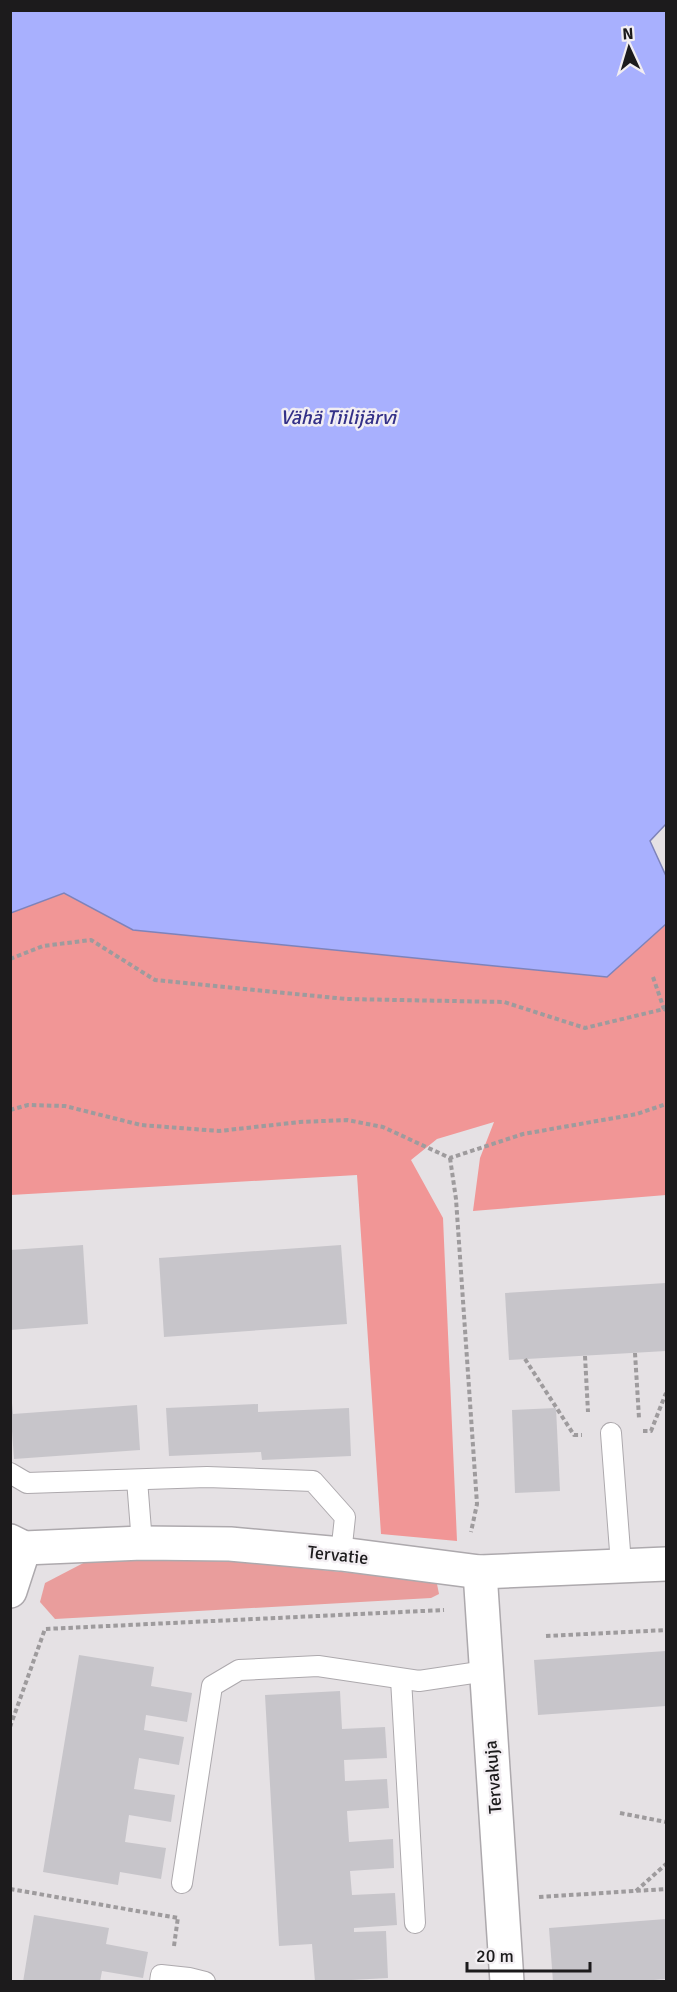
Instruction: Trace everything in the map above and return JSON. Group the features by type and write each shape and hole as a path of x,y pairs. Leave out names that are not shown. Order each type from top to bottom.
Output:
{"street":[{"name":"Tervatie","path":"17,1544 230,1544 341,1554 471,1571 666,1564"},
{"path":"10,1591 17,1544"},
{"name":"Tervakuja","path":"471,1571 482,1608 507,1982"}],"lane":[{"path":"611,1433 621,1564"},
{"path":"10,1473 27,1483 207,1477 313,1481 345,1517 341,1554"},
{"path":"137,1480 142,1543"},
{"path":"182,1883 212,1686 239,1670 318,1666 419,1681 486,1671"},
{"path":"401,1679 415,1923"},
{"path":"165,1979 205,1982"}],"path":[{"path":"10,958 42,946 91,940 155,980 346,999 504,1002 585,1028 665,1010 653,977"},
{"path":"10,1110 28,1105 65,1106 141,1125 219,1131 300,1122 347,1120 383,1127 450,1158 523,1134 637,1114 666,1104"},
{"path":"450,1158 456,1199 477,1504 471,1571"},
{"path":"635,1353 639,1420"},
{"path":"585,1356 589,1423"},
{"path":"10,1727 45,1629 482,1608"},
{"path":"546,1636 666,1630"},
{"path":"620,1813 666,1822"},
{"path":"635,1891 666,1864"},
{"path":"165,1979 178,1918 182,1883"},
{"path":"10,1889 178,1918"},
{"path":"502,1899 666,1889"}],"shaded area":[{"path":"64,893 133,930 607,977 666,924 666,1195 473,1211 480,1158 494,1122 437,1139 411,1160 443,1218 457,1541 381,1534 357,1175 11,1195 11,913"},
{"path":"131,1551 423,1580 437,1584 439,1594 431,1598 55,1619 40,1602 45,1583 93,1558"}],"water":[{"name":"Vähä Tiilijärvi","path":"11,10 666,11 666,824 650,841 666,876 666,924 607,977 133,930 64,893 11,913"}],"building":[{"path":"83,1245 88,1324 10,1330 10,1250"},
{"path":"341,1245 347,1324 164,1337 159,1258"},
{"path":"666,1283 666,1351 509,1360 505,1293"},
{"path":"10,1403 12,1403 13,1414 137,1405 140,1450 14,1459"},
{"path":"258,1404 258,1412 349,1408 351,1456 262,1460 261,1452 169,1456 166,1408"},
{"path":"556,1408 560,1491 515,1493 512,1410"},
{"path":"666,1651 666,1706 538,1715 534,1660"},
{"path":"79,1655 154,1667 151,1686 192,1693 187,1722 146,1715 144,1730 184,1737 179,1765 139,1758 134,1789 175,1795 171,1822 129,1815 125,1842 166,1848 161,1879 120,1872 118,1885 43,1872"},
{"path":"340,1691 342,1729 385,1727 387,1758 344,1760 345,1781 387,1779 389,1808 347,1811 349,1842 393,1839 394,1868 350,1871 352,1895 395,1893 397,1925 354,1928 354,1932 386,1931 388,1978 315,1982 312,1944 279,1946 265,1695"},
{"path":"34,1915 109,1928 106,1944 148,1952 143,1978 102,1971 100,1982 23,1982"},
{"path":"666,1919 666,1979 629,1982 553,1982 549,1928"}]}
